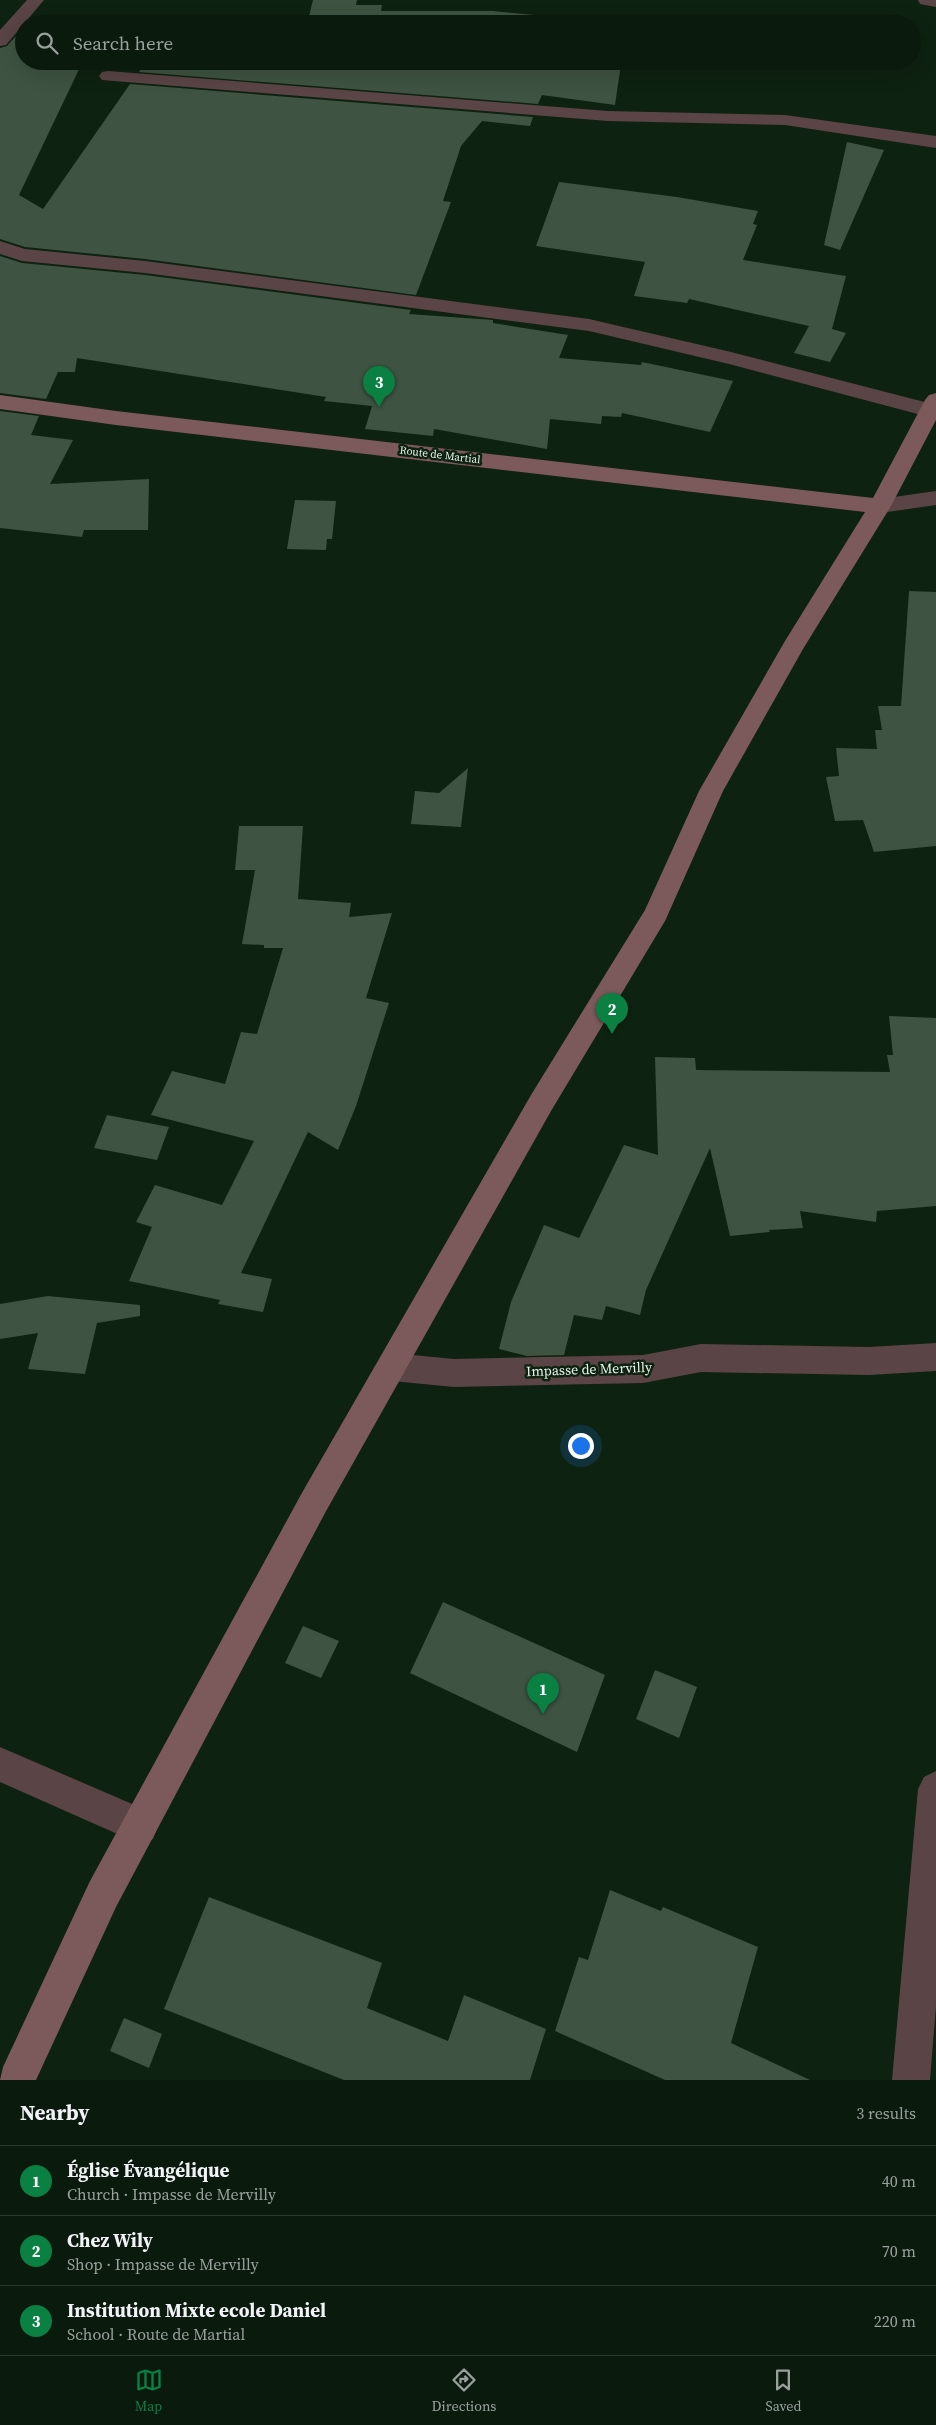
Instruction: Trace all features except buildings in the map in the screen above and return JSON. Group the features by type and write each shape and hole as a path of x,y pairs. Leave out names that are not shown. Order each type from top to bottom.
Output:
{"main road":[{"name":"Route de Martial","path":"0,402 116,418 880,506"},
{"path":"16,2080 103,1894 314,1502 541,1103 656,914 711,791 793,646 880,506 933,405"}],"street":[{"path":"23,15 36,0"},
{"path":"926,0 936,2"},
{"path":"0,41 15,24"},
{"path":"108,76 608,116 785,120 936,142"},
{"path":"0,247 22,255 145,267 589,325 933,405"},
{"path":"880,506 936,498"},
{"name":"Impasse de Mervilly","path":"392,1367 454,1373 574,1371 643,1369 701,1358 869,1361 936,1357"},
{"path":"0,1764 140,1826"},
{"path":"911,2080 936,1789"}],"place":[{"name":"Institution Mixte ecole Daniel","path":"379,407"},
{"name":"Chez Wily","path":"612,1034"},
{"name":"Église Évangélique","path":"543,1714"}]}
